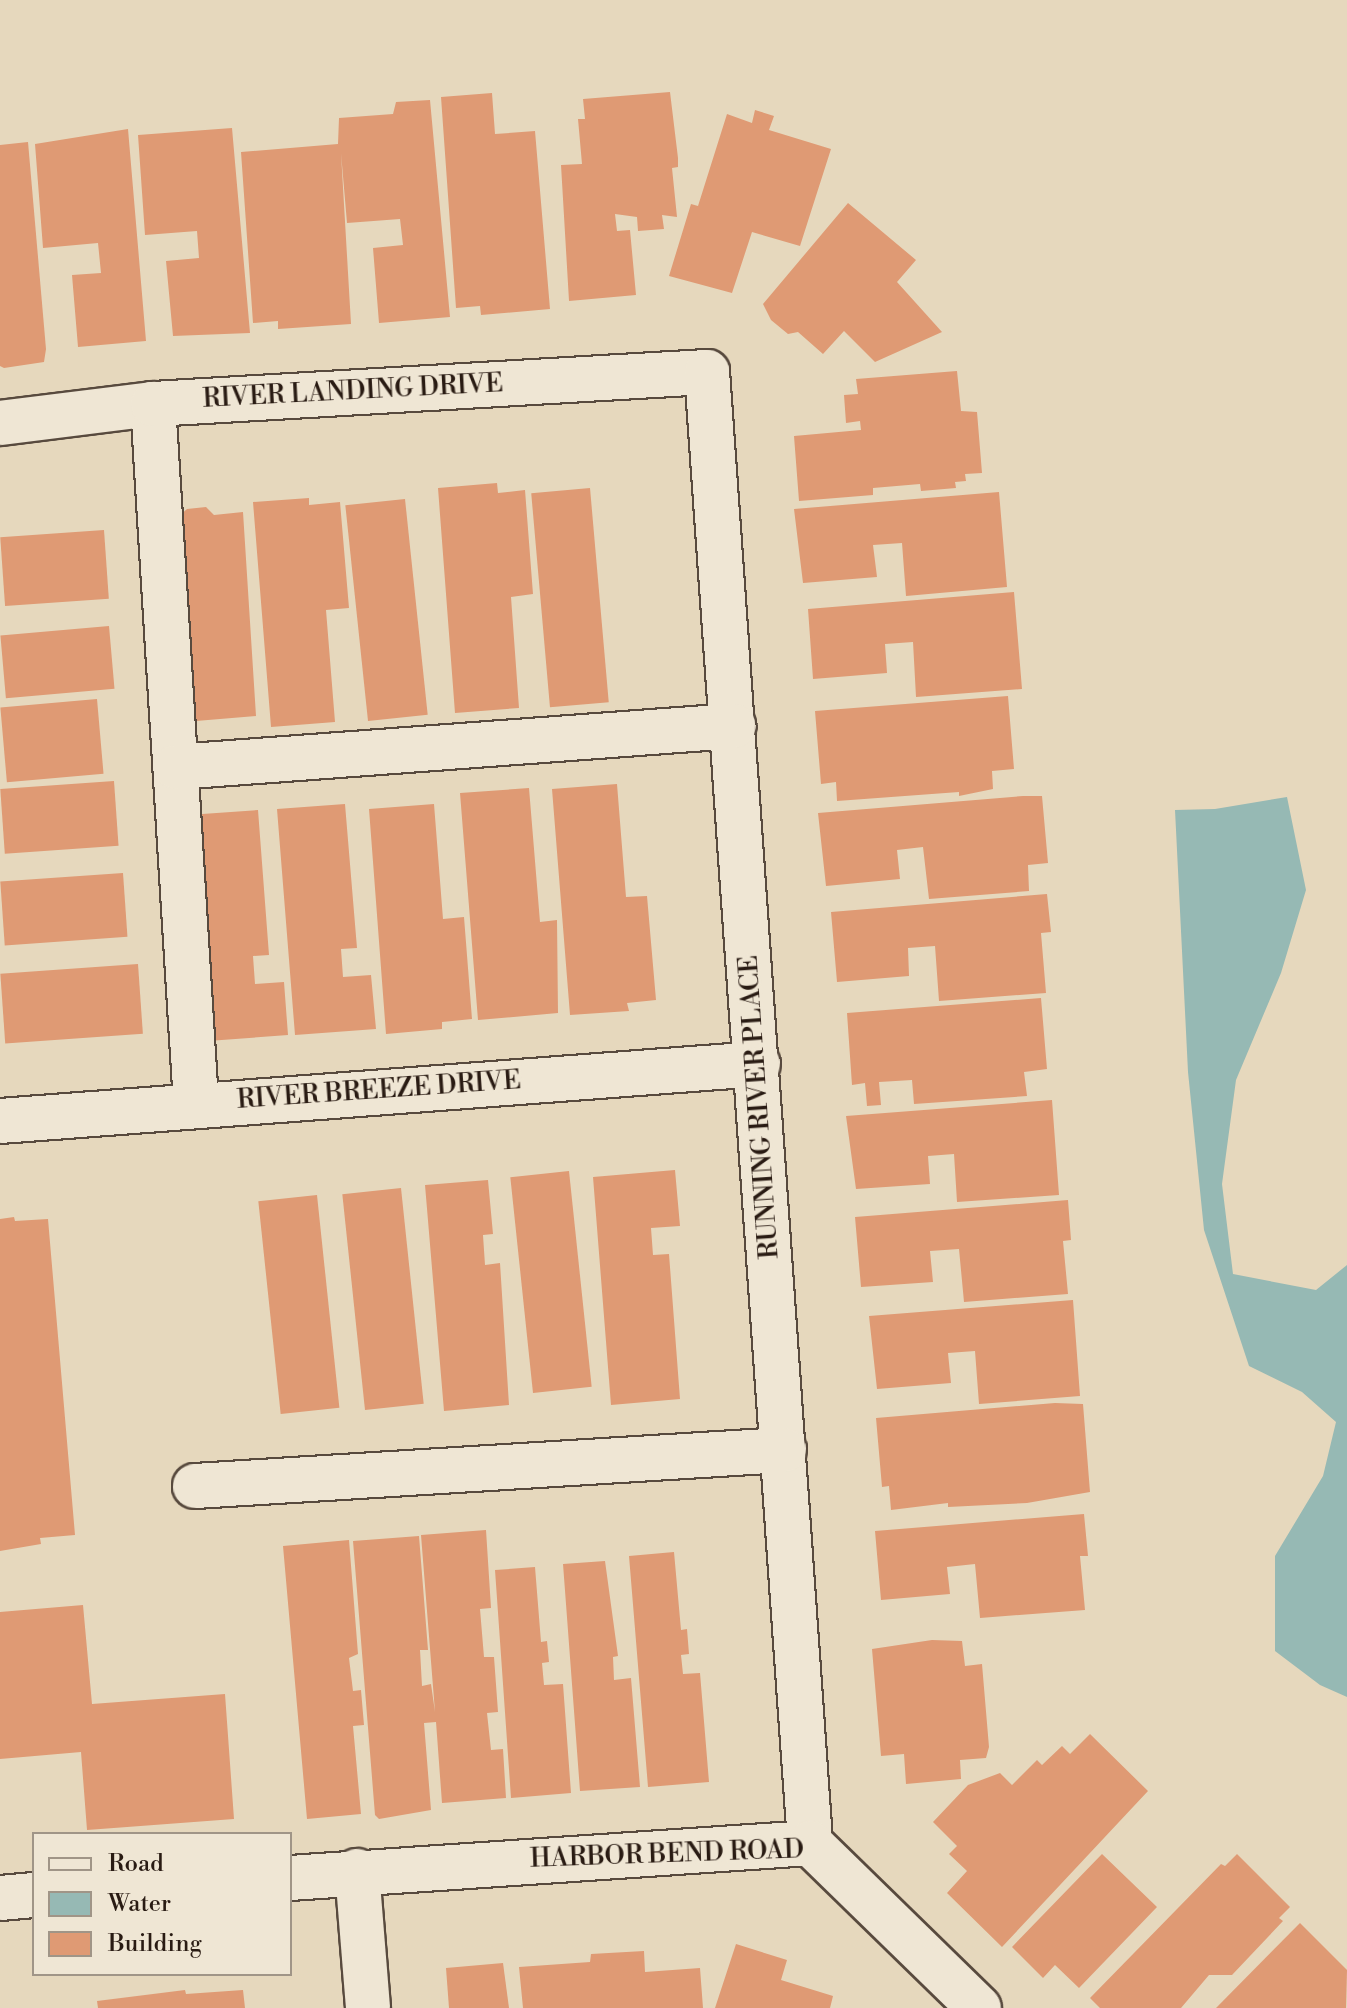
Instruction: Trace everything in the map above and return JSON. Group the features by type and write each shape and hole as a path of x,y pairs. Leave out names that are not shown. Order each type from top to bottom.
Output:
{"street":[{"name":"RIVER LANDING DRIVE","path":"0,423 153,404 707,372"},
{"name":"RUNNING RIVER PLACE","path":"707,372 758,1064 810,1843"},
{"path":"153,404 196,1103"},
{"path":"176,767 733,726"},
{"name":"RIVER BREEZE DRIVE","path":"0,1121 196,1103 758,1064"},
{"path":"195,1486 784,1450"},
{"name":"HARBOR BEND ROAD","path":"292,1878 357,1871 810,1843 979,2008"},
{"path":"357,1871 368,2008"},
{"path":"0,1898 32,1895"}],"water":[{"path":"1287,797 1306,890 1281,973 1236,1080 1222,1184 1233,1274 1316,1290 1347,1265 1347,1697 1320,1685 1275,1651 1275,1556 1323,1476 1336,1422 1302,1392 1249,1366 1204,1230 1188,1072 1175,810 1215,809"}],"building":[{"path":"670,92 678,158 678,167 672,168 677,217 662,215 664,229 638,231 637,217 615,214 617,231 630,230 636,295 569,301 561,165 582,164 578,119 585,119 583,99"},
{"path":"492,93 495,134 535,131 550,309 481,315 480,306 456,308 441,97"},
{"path":"430,100 450,317 379,323 373,248 403,245 400,219 347,223 341,153 351,324 278,329 278,321 253,323 241,152 338,144 339,118 393,114 396,102"},
{"path":"755,110 774,116 769,130 831,149 800,246 752,232 732,293 669,276 691,204 698,206 727,114 752,123"},
{"path":"232,128 250,333 173,336 166,261 199,258 197,231 145,235 138,135"},
{"path":"128,129 146,341 78,347 72,275 101,273 98,243 43,248 35,144"},
{"path":"28,142 46,349 44,362 4,368 0,366 0,145"},
{"path":"848,203 916,260 897,282 942,332 875,362 844,331 823,354 798,332 788,334 771,320 763,304"},
{"path":"957,371 961,411 977,412 982,473 965,474 966,481 955,482 956,488 921,491 920,484 873,488 873,495 799,501 794,436 861,430 860,421 846,423 844,395 858,394 856,379"},
{"path":"497,483 498,493 525,490 533,594 511,597 519,708 455,713 438,488"},
{"path":"590,488 609,702 550,707 531,493"},
{"path":"999,492 1007,587 906,596 902,543 873,545 877,577 803,583 794,509"},
{"path":"309,498 309,505 340,502 349,608 326,610 335,722 271,727 253,502"},
{"path":"405,499 428,715 368,721 345,505"},
{"path":"206,507 214,515 243,512 256,716 184,722 178,517 187,509"},
{"path":"104,530 109,599 5,606 0,537"},
{"path":"1014,592 1022,689 916,697 913,642 885,644 887,673 813,679 808,609"},
{"path":"109,626 114,689 6,698 0,635"},
{"path":"1008,696 1014,769 992,771 993,789 959,796 959,792 837,801 836,782 821,784 815,711"},
{"path":"97,699 104,774 7,782 0,707"},
{"path":"114,781 119,846 5,854 0,789"},
{"path":"617,784 626,897 647,896 656,1000 627,1003 629,1011 570,1015 552,789"},
{"path":"529,788 540,922 557,920 558,1013 478,1020 460,793"},
{"path":"1042,796 1048,863 1028,865 1029,891 929,899 923,847 897,850 900,879 826,886 818,813"},
{"path":"345,804 357,948 341,949 343,977 371,975 376,1029 295,1035 277,809"},
{"path":"434,804 443,919 464,917 472,1019 442,1022 442,1029 386,1034 369,809"},
{"path":"258,810 269,955 253,956 255,984 284,982 288,1035 208,1041 188,815"},
{"path":"123,873 127,937 5,945 0,882"},
{"path":"1047,894 1051,932 1041,933 1046,993 939,1001 935,946 908,948 909,976 837,982 831,912"},
{"path":"138,964 143,1034 5,1043 0,974"},
{"path":"1041,998 1047,1069 1024,1072 1027,1096 914,1104 912,1080 879,1082 881,1105 867,1106 865,1083 852,1085 847,1013"},
{"path":"1052,1100 1059,1195 957,1202 954,1154 928,1156 930,1184 856,1189 846,1116"},
{"path":"675,1170 680,1226 651,1228 653,1255 669,1254 680,1399 611,1405 593,1177"},
{"path":"569,1171 592,1387 533,1393 510,1177"},
{"path":"488,1180 493,1234 483,1235 485,1265 500,1263 509,1405 444,1411 425,1185"},
{"path":"401,1188 424,1404 365,1410 342,1194"},
{"path":"317,1195 339,1408 281,1414 258,1201"},
{"path":"1068,1200 1071,1240 1063,1241 1068,1294 964,1302 959,1249 930,1251 933,1282 861,1287 855,1217"},
{"path":"14,1217 15,1221 48,1219 75,1535 40,1538 41,1544 0,1551 0,1219"},
{"path":"1073,1300 1080,1396 979,1404 975,1351 948,1353 951,1383 877,1389 869,1316"},
{"path":"1055,1403 1083,1404 1090,1492 1027,1503 948,1507 948,1503 891,1510 889,1486 882,1487 876,1418"},
{"path":"1084,1514 1088,1556 1080,1556 1085,1610 980,1618 975,1564 947,1567 950,1594 881,1600 875,1531"},
{"path":"486,1530 491,1608 480,1609 484,1657 494,1657 498,1712 487,1713 491,1750 503,1749 506,1798 442,1803 436,1722 424,1723 431,1810 379,1819 375,1815 353,1541 419,1536 428,1650 420,1650 422,1686 431,1684 435,1712 421,1535"},
{"path":"349,1540 358,1654 349,1658 353,1691 361,1690 364,1725 353,1726 361,1814 307,1819 283,1546"},
{"path":"674,1552 681,1630 687,1629 689,1654 681,1655 683,1674 700,1673 709,1782 648,1787 629,1556"},
{"path":"605,1561 618,1656 613,1657 614,1680 631,1678 640,1787 580,1791 563,1564"},
{"path":"535,1567 541,1642 547,1641 549,1662 542,1663 544,1685 563,1684 571,1793 511,1798 495,1570"},
{"path":"83,1605 92,1704 225,1694 234,1819 87,1830 81,1752 0,1759 0,1612"},
{"path":"932,1640 962,1641 965,1666 982,1664 989,1747 986,1758 960,1760 961,1779 906,1784 904,1754 881,1756 872,1649"},
{"path":"1090,1734 1148,1791 1002,1947 947,1893 967,1871 949,1854 957,1846 933,1822 968,1785 1000,1773 1012,1785 1037,1760 1042,1765 1062,1746 1070,1754"},
{"path":"1102,1854 1157,1907 1079,1988 1055,1965 1043,1978 1012,1947"},
{"path":"1237,1854 1290,1907 1279,1918 1283,1921 1232,1975 1209,1975 1181,2008 1100,2008 1090,1998 1221,1864 1225,1866"},
{"path":"1300,1923 1347,1970 1346,2008 1216,2008"},
{"path":"736,1944 787,1960 781,1980 833,1996 830,2008 715,2008"},
{"path":"644,1951 645,1972 700,1968 703,2008 523,2008 519,1967 590,1962 591,1954"},
{"path":"503,1963 509,2008 449,2008 446,1968"},
{"path":"185,1990 186,1994 243,1990 245,2008 98,2008 97,2001"}]}
